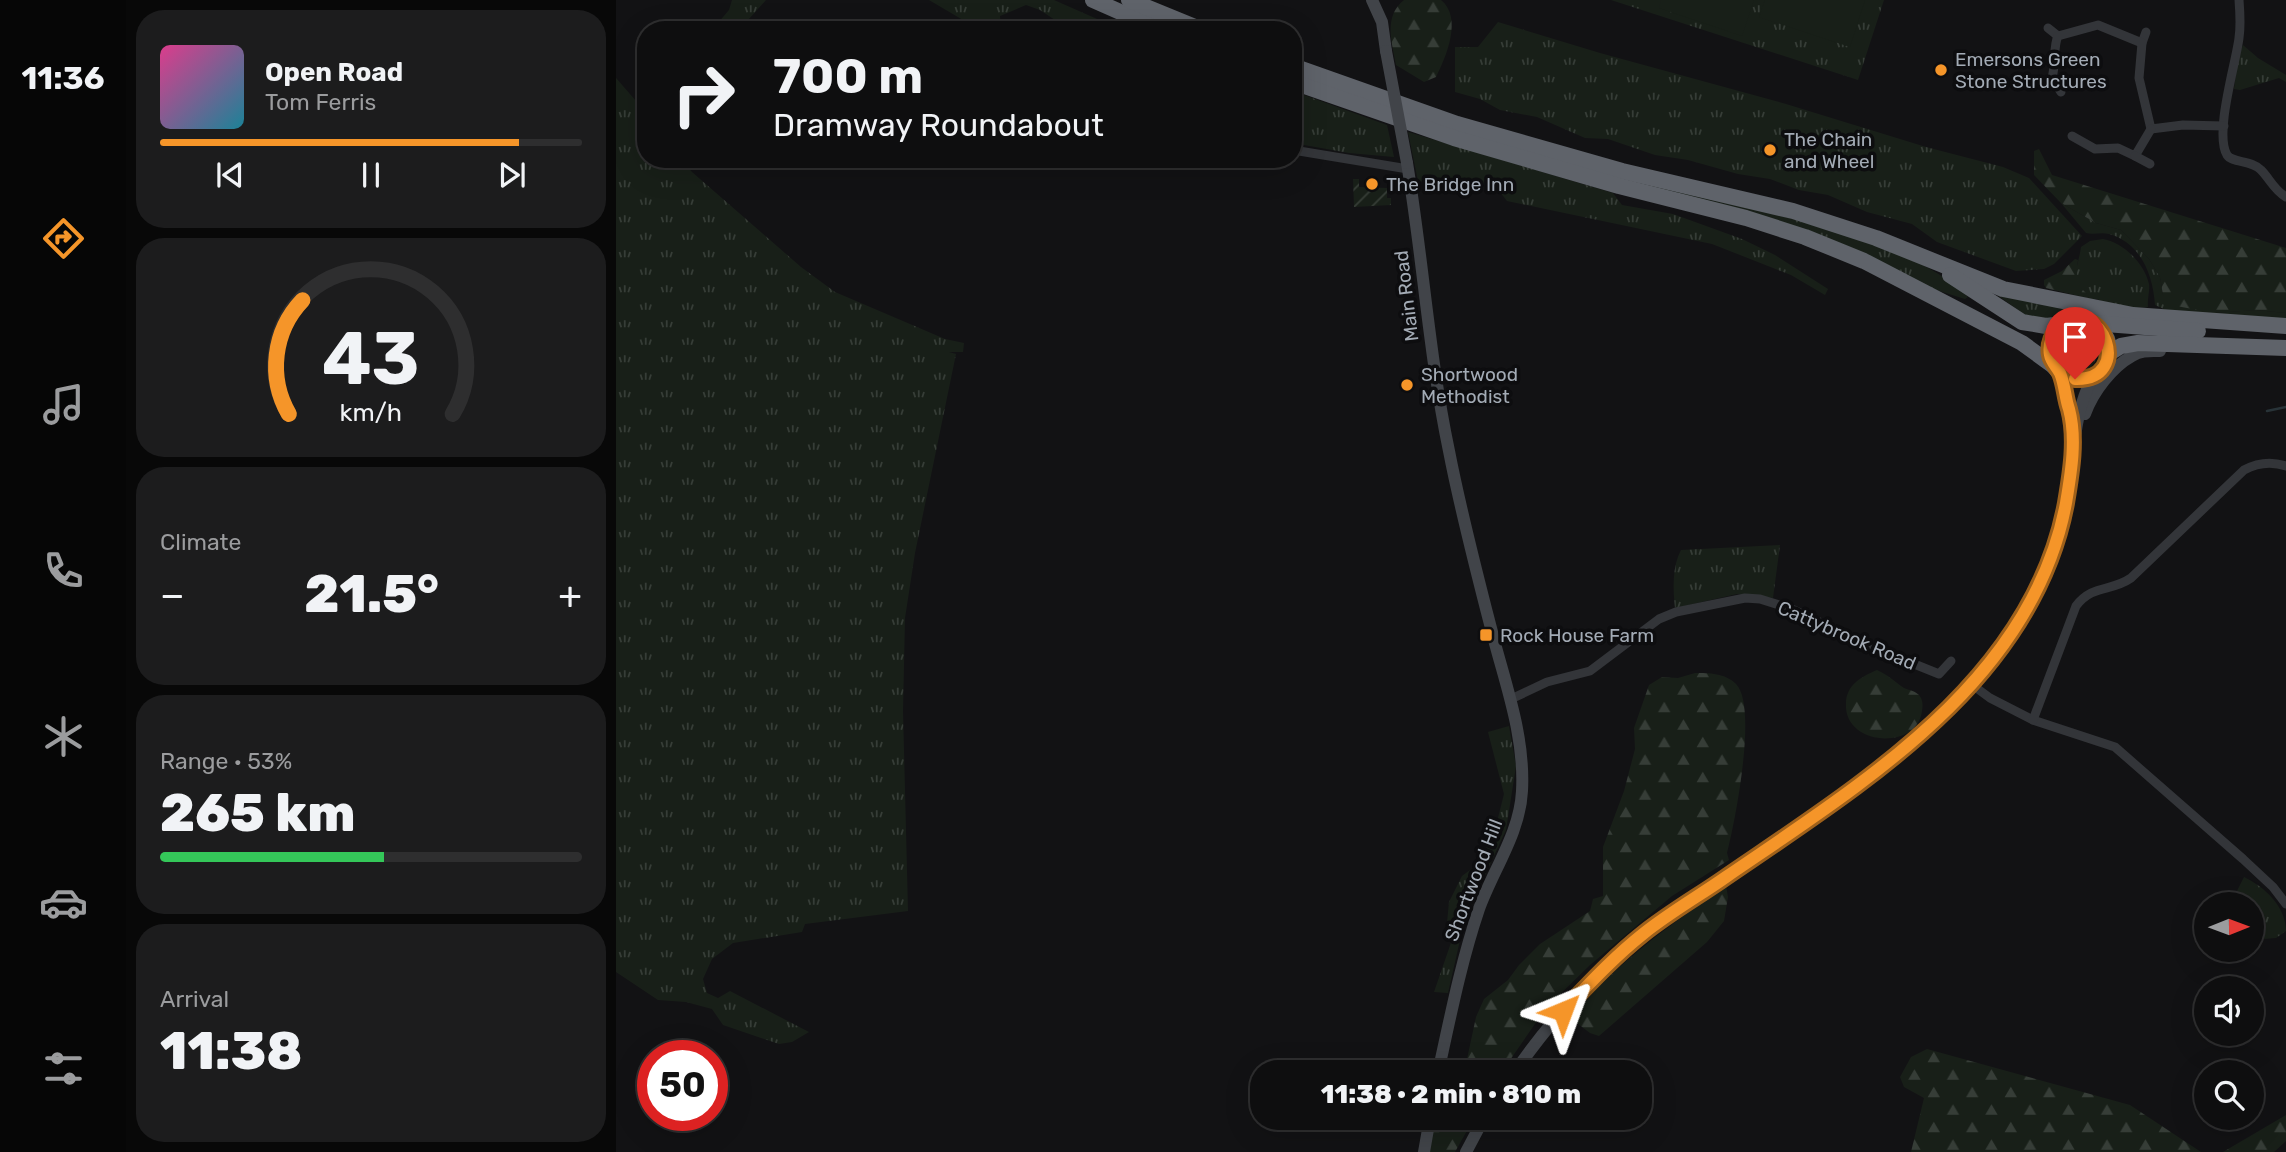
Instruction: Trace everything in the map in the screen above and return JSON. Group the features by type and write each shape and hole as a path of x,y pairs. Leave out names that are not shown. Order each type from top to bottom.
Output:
{"highway":[{"path":"1093,0 1141,21"},
{"path":"1129,0 1180,21"},
{"path":"1302,69 1457,124 1622,171 1793,211 1876,238 2003,289 2097,309 2146,316 2286,326"},
{"path":"1302,85 1454,138 1619,186 1746,218 1805,237 1864,261 1986,324 2022,343 2075,379 2093,376 2103,367 2108,354 2109,347 2103,333 2092,323"},
{"path":"1918,255 2022,322 2046,326 2078,320 2171,330 2286,332"},
{"path":"2057,369 2050,354 2051,341 2063,324"},
{"path":"2108,354 2121,346 2138,342 2286,349"}],"main road":[{"path":"1372,0 1382,22"},
{"path":"1382,22 1385,0"},
{"name":"Main Road","path":"1382,22 1407,166 1448,450 1511,699"},
{"path":"2071,464 2089,403 2103,383 2133,355 2145,351 2248,354 2286,349"},
{"path":"2057,369 2074,427"},
{"path":"1523,1060 1563,1011 1644,933 1835,803 1888,763 1937,719 1970,684 2017,625 2048,567 2064,513 2074,427 2093,376"},
{"name":"Shortwood Hill","path":"1441,1060 1467,943 1486,890 1518,820 1522,790 1521,750 1511,699"},
{"path":"1424,1152 1428,1130"},
{"path":"1466,1152 1478,1130"}],"street":[{"path":"2239,0 2239,39 2231,68 2224,126 2227,154 2232,159 2255,164 2286,197"},
{"path":"2062,92 2047,78 2056,64 2055,41 2058,36 2098,24 2142,43"},
{"path":"2048,28 2058,36"},
{"path":"2135,156 2151,129 2139,78 2142,43 2146,32"},
{"path":"2151,129 2183,125 2224,126"},
{"path":"2071,136 2095,149 2118,148 2150,164"},
{"path":"1302,151 1407,166"},
{"path":"2033,720 2076,606 2082,598 2090,591 2123,584 2131,578 2244,470 2255,464 2286,466"},
{"name":"Cattybrook Road","path":"1511,699 1547,682 1590,671 1630,639 1667,615 1745,598 1760,599 1792,609 1877,649 1939,674 1951,661"},
{"path":"1970,684 1990,698 2033,720 2115,747 2243,859 2273,887 2286,904"}],"green space":[{"path":"732,0 766,0 747,21 720,21 729,10"},
{"path":"929,0 1054,0 1102,21 1056,21 1026,5 1000,16 1000,21 965,21"},
{"path":"1404,0 1441,0 1451,17 1452,27 1444,59 1436,77 1424,82 1396,65 1391,22 1397,7"},
{"path":"1611,0 1884,0 1858,80"},
{"path":"1661,0 1754,0 1742,36 1659,8"},
{"path":"1765,0 1865,0 1850,47 1759,17"},
{"path":"1498,22 2003,167 2029,178 2082,236 2054,264 2044,269 2016,271 1937,242 1912,224 1867,212 1828,195 1799,190 1770,179 1738,174 1688,160 1655,155 1608,139 1585,138 1537,117 1500,110 1480,99 1455,92 1455,47 1478,47"},
{"path":"2243,45 2286,75 2286,82 2279,78 2240,90 2234,89 2238,58"},
{"path":"616,78 637,102 637,168 689,168 801,267 835,292 945,339 964,343 963,352 949,352 956,354 915,553 905,618 903,711 908,911 805,924 802,932 733,943 712,959 703,979 707,993 718,998 730,991 809,1032 792,1042 779,1044 723,1025 712,1009 686,1002 658,1000 616,972"},
{"path":"1302,94 1387,125 1394,157 1302,145"},
{"path":"1408,132 1613,193 1622,205 1673,214 1742,239 1775,255 1828,289 1825,295 1791,275 1712,244 1507,201 1500,192 1418,181"},
{"path":"2039,149 2052,175 2286,248 2286,313 2256,310 2214,313 2171,305 2163,295 2160,277 2149,259 2121,230 2096,223 2061,203 2034,175 2034,151"},
{"path":"1576,167 1854,237 1918,263 1946,279 1968,297 1965,299 1933,289"},
{"path":"1353,179 1359,179 1359,187 1387,188 1387,198 1391,198 1391,205 1354,207"},
{"path":"2061,203 2096,223 2121,230 2149,259 2160,277 2163,295 2214,313 2256,310 2286,313 2286,321 2166,310 2155,305 2148,272 2137,253 2120,238 2109,234 2086,233"},
{"path":"2103,239 2125,249 2143,269 2149,284 2148,307 2107,303 2087,294 2080,287 2076,275 2081,247 2090,241"},
{"path":"2075,259 2078,260 2077,273 2081,288 2096,298 2095,300 2046,288 2044,285 2044,280 2062,271"},
{"path":"1993,292 2072,308 2073,312 2051,320 2028,317"},
{"path":"2073,328 2089,331 2098,339 2099,350 2095,360 2088,369 2078,374 2068,372 2056,359 2055,352 2059,336"},
{"path":"1780,545 1773,598 1737,594 1675,608 1675,571 1681,550"},
{"path":"1877,670 1917,694 1922,701 1922,711 1917,724 1908,733 1881,738 1868,735 1856,728 1848,718 1846,704 1852,687 1860,679"},
{"path":"1695,673 1722,676 1736,684 1742,696 1745,715 1743,765 1727,853 1729,860 1672,896 1590,965 1546,1008 1510,1060 1467,1060 1476,1017 1484,999 1508,980 1540,944 1590,911 1593,899 1603,896 1603,847 1624,791 1635,749 1634,728 1649,685 1662,677 1678,678"},
{"path":"1509,726 1516,766 1506,830 1465,918 1448,993 1434,992 1454,934 1447,923 1449,902 1462,876 1478,864 1495,830 1504,794 1488,732"},
{"path":"2244,877 2267,892 2282,914 2286,931 2276,938 2264,939 2264,892 2236,892"},
{"path":"1726,886 1728,897 1724,921 1707,942 1599,1036 1574,1021 1590,996 1611,975 1667,928"},
{"path":"1927,1049 2130,1105 2201,1152 1911,1152 1924,1098 1904,1087 1900,1077 1911,1057"},
{"path":"2286,1115 2286,1141 2274,1152 2223,1152 2264,1130"},
{"path":"1432,1130 1467,1130 1455,1152 1428,1152"}],"waterway":[{"path":"2267,411 2286,407"}],"place":[{"name":"Emersons Green Stone Structures","path":"1941,70"},
{"name":"The Chain and Wheel","path":"1770,150"},
{"name":"The Bridge Inn","path":"1372,184"},
{"name":"Shortwood Methodist","path":"1407,385"},
{"name":"Rock House Farm","path":"1486,635"}],"route":[{"path":"1563,1011 1593,979 1644,933 1835,803 1888,763 1937,719 1994,656 2035,595 2048,567 2064,513 2074,427 2059,372 2052,361 2050,347 2054,334 2063,324 2078,320 2098,327 2109,347 2106,361 2098,372 2087,379 2075,379"}]}
